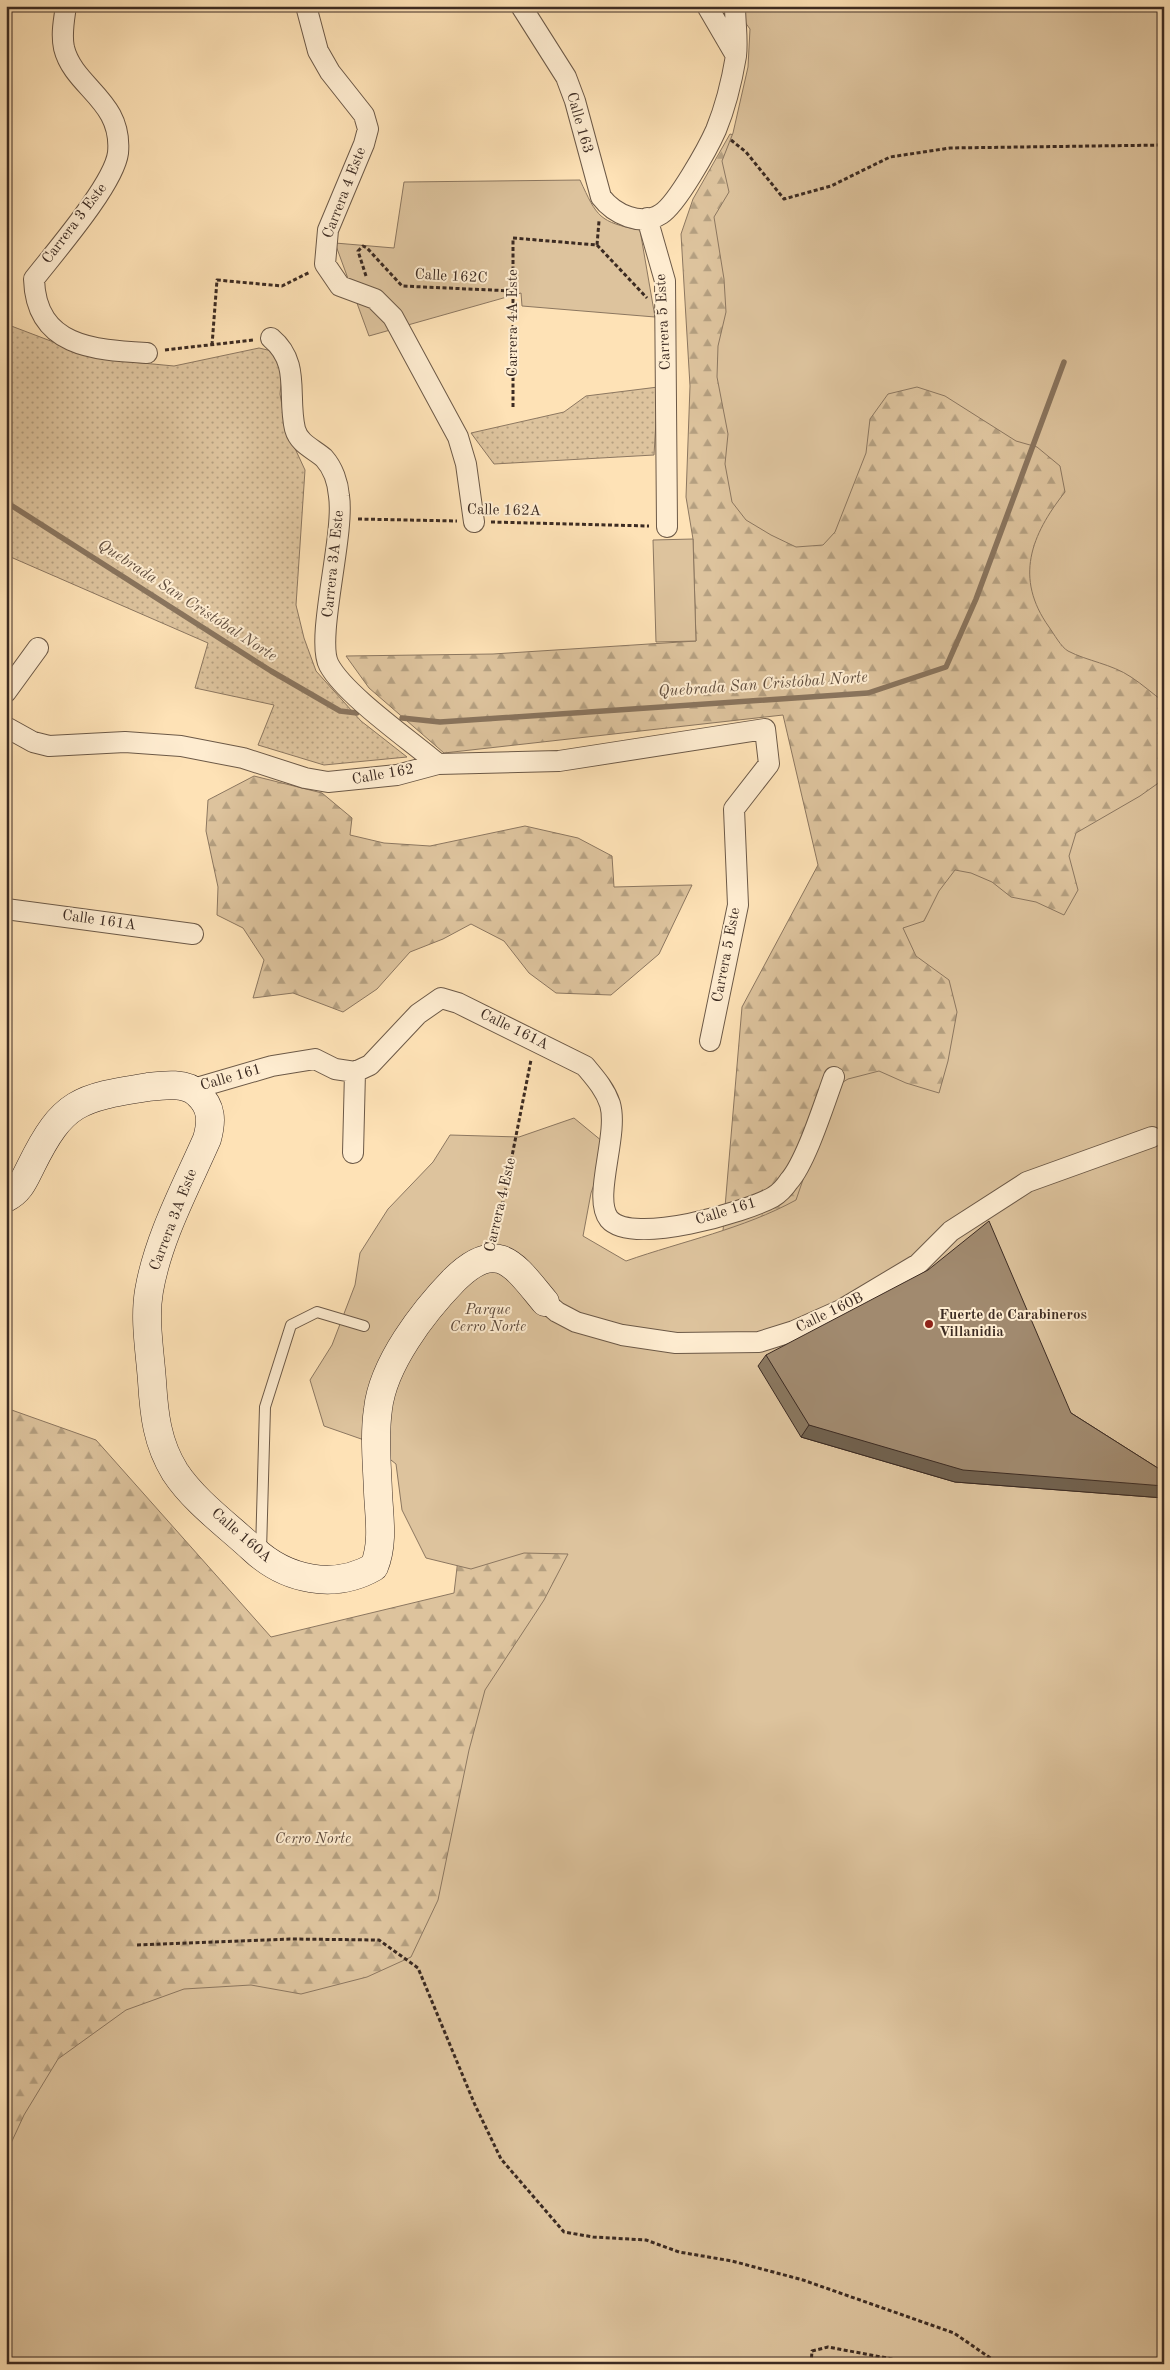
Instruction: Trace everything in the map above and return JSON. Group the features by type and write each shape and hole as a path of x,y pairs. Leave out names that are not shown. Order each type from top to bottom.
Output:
{"street":[{"name":"Carrera 3 Este","path":"66,6 62,34 64,48 70,63 106,105 116,126 118,154 106,184 34,279 34,298 41,313 52,326 72,342 100,350 146,352"},
{"name":"Carrera 4 Este","path":"306,6 318,51 330,72 360,108 368,128 364,144 328,230 325,264"},
{"name":"Calle 163","path":"521,6 566,77 575,101 601,197"},
{"path":"707,6 736,55"},
{"path":"601,197 618,214 634,218 647,218 661,214 673,202 715,132 736,55 735,6"},
{"name":"Carrera 5 Este","path":"647,218 664,280 666,318 667,527"},
{"path":"325,264 340,286 375,299 393,318 458,437 466,464 474,522"},
{"name":"Carrera 3A Este","path":"271,338 280,346 292,370 290,394 296,431 305,445 324,459 337,480 340,518 326,638 328,663 352,692 438,764"},
{"path":"6,692 38,648"},
{"name":"Calle 162","path":"6,727 33,742 49,746 126,742 181,746 243,758 305,778 328,782 397,774 438,764 559,761 765,729"},
{"name":"Carrera 5 Este","path":"710,1041 738,905 734,809 769,764 765,729"},
{"name":"Calle 161A","path":"6,909 192,934"},
{"name":"Calle 161A","path":"355,1072 370,1065 418,1014 440,998 458,1003 585,1066 603,1090 610,1104 613,1125 602,1200 609,1219 618,1225 632,1229"},
{"name":"Calle 161","path":"6,1198 19,1190 48,1132 61,1116 76,1105 96,1097 159,1086 180,1085 193,1089 272,1066 315,1059 335,1069 355,1072"},
{"path":"353,1153 355,1072"},
{"name":"Calle 161","path":"632,1229 670,1227 697,1222 740,1211 774,1196 790,1180 804,1152 834,1077"},
{"name":"Carrera 3A Este","path":"154,1420 147,1317 149,1291 156,1263 207,1139 211,1124 210,1109 204,1099 193,1089"},
{"name":"Calle 160B","path":"492,1258 504,1259 516,1267 545,1302 557,1312 576,1322 622,1335 676,1344 759,1342 794,1331 841,1310 918,1264 950,1231 1026,1182 1152,1137"},
{"name":"Carrera 4 Este","path":"374,1566 380,1545 376,1430 382,1390 392,1364 420,1320 441,1293 470,1266 492,1258"},
{"name":"Calle 160A","path":"154,1420 161,1443 175,1472 191,1492 261,1557 282,1570 308,1578 334,1580 352,1577 374,1566"}],"lane":[{"path":"261,1557 265,1407 291,1325 317,1312 364,1326"}],"path":[{"path":"715,132 746,152 784,200 831,186 890,157 950,148 1164,145"},
{"path":"601,197 597,245 666,318"},
{"name":"Carrera 4A Este","path":"513,407 513,238 597,245"},
{"name":"Calle 162C","path":"361,277 366,275 358,251 363,246 402,286 513,291"},
{"path":"212,345 217,280 282,286 325,264"},
{"path":"146,352 271,338"},
{"name":"Calle 162A","path":"340,518 667,527"},
{"name":"Carrera 4 Este","path":"492,1258 535,1041"},
{"path":"137,1945 290,1939 379,1940 418,1968 475,2105 502,2159 564,2232 593,2237 646,2240 679,2252 732,2261 803,2280 954,2333 999,2364"},
{"path":"811,2364 812,2351 828,2347 919,2364"}],"green space":[{"path":"733,6 1164,6 1164,702 1124,673 1065,649 1055,637 1038,609 1032,591 1031,557 1043,524 1065,492 1060,466 1037,447 1016,441 945,396 917,387 888,394 870,419 866,453 835,532 823,545 796,547 746,520 732,502 725,464 728,434 717,377 718,346 726,312 724,279 714,217 729,192 722,161 733,133 748,67 750,29"},
{"path":"730,134 1164,248 1164,1126 720,1266 742,1007 818,865 783,715 444,753 369,688 346,656 493,654 696,641 693,539 686,497 690,386 681,234 693,199"},
{"path":"580,180 591,202 601,216 616,224 640,230 655,317 522,306 521,293 369,336 335,243 394,248 404,182"},
{"path":"6,324 85,354 121,361 174,366 259,348 272,351 283,365 280,394 286,429 305,470 296,605 304,638 316,671 361,721 407,757 324,765 258,745 274,705 195,688 208,643 6,555"},
{"path":"658,387 654,455 494,464 471,433 564,412 586,396"},
{"path":"693,539 696,641 656,642 653,540"},
{"path":"254,776 322,793 352,818 350,835 384,843 430,846 525,826 578,838 612,856 614,887 692,885 659,954 611,995 556,993 529,973 504,941 471,924 443,939 410,952 377,989 343,1012 293,993 253,998 264,960 243,928 217,915 218,887 206,831 208,800"},
{"name":"Parque Cerro Norte","path":"1164,779 1164,2364 6,2364 6,2154 24,2115 58,2059 126,2010 184,1989 251,1985 301,1994 367,1977 411,1957 438,1900 469,1750 485,1690 544,1600 568,1554 524,1553 471,1569 426,1558 402,1510 396,1464 367,1441 324,1426 310,1380 332,1345 355,1285 360,1253 388,1209 433,1162 450,1135 519,1137 574,1118 608,1146 591,1193 583,1236 626,1261 734,1227 796,1200 806,1171 822,1095 848,1079 879,1071 906,1083 939,1093 948,1061 957,1012 949,980 916,956 903,928 924,921 939,891 955,870 971,873 992,882 1011,897 1036,902 1064,915 1078,890 1069,856 1076,833 1140,796"},
{"name":"Cerro Norte","path":"6,1408 96,1440 271,1637 454,1593 472,1441 1105,1513 1164,2364 6,2364"}],"building":[{"name":"Fuerte de Carabineros Villanidia","path":"989,1221 1071,1413 1164,1472 1164,1486 963,1470 809,1425 766,1355 928,1270"}],"waterway":[{"name":"Quebrada San Cristóbal Norte","path":"402,718 440,722 868,693 946,667 976,599 1064,362"},
{"name":"Quebrada San Cristóbal Norte","path":"6,502 271,671 340,711 357,713"}],"place":[{"name":"Fuerte de Carabineros Villanidia","path":"929,1324"}]}
